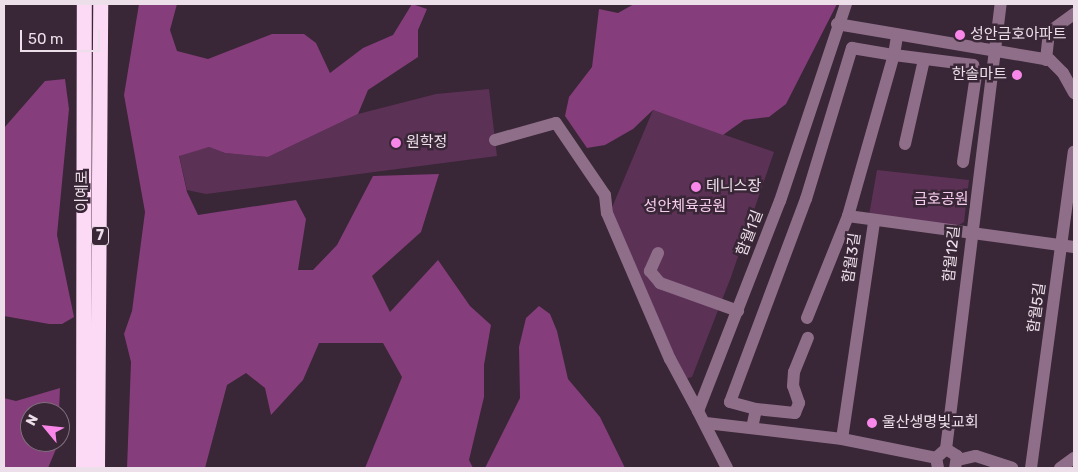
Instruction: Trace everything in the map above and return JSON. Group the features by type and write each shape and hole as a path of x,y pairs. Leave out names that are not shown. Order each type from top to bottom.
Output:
{"highway":[{"name":"이예로","path":"82,468 84,4"},
{"name":"이예로","path":"97,468 100,4"}],"street":[{"name":"함월1길","path":"698,411 738,311 846,4"},
{"name":"함월12길","path":"946,449 970,235 1001,4"},
{"path":"1046,60 1049,32 1074,14"},
{"path":"838,24 897,35 995,49 1046,60 1063,73 1074,93"},
{"path":"807,318 848,216 894,55 897,35"},
{"path":"808,338 794,372 793,386 799,403 795,413 756,409 730,402 806,199 852,48 924,60 973,65 976,75 963,162"},
{"path":"905,144 924,60"},
{"path":"495,140 556,123 605,194 607,213 670,359 706,423 727,468"},
{"name":"함월5길","path":"1031,468 1068,246 1074,152"},
{"path":"848,216 874,222"},
{"name":"함월3길","path":"842,439 874,222 1068,246"},
{"path":"658,253 650,271 660,284 738,311"},
{"path":"752,428 756,409"},
{"path":"706,423 842,439 937,463 946,449 957,464 976,456 1012,468"},
{"path":"1060,468 1074,458"}],"green space":[{"name":"원학정","path":"489,89 497,156 206,194 187,190 179,155 209,147 225,153 268,157 358,114 436,94"},
{"name":"성안체육공원","path":"653,110 774,152 731,277 692,377 684,379 611,210"},
{"name":"금호공원","path":"877,170 969,180 964,222 957,226 869,215"}],"shaded area":[{"path":"139,4 177,4 170,30 177,51 208,59 272,34 304,34 316,43 330,73 363,48 393,35 412,4 427,9 418,30 418,57 368,90 358,114 268,157 225,153 209,147 179,156 187,192 198,215 296,200 306,219 298,270 313,270 337,245 373,176 439,174 421,232 372,276 390,312 438,260 470,306 491,325 484,365 484,397 469,460 473,468 365,468 402,377 383,343 319,343 303,380 271,415 265,388 246,373 227,385 205,468 127,468 131,362 124,334 132,311 145,212 124,95"},
{"path":"634,4 837,4 786,104 769,117 744,120 723,135 653,110 633,129 605,145 587,148 565,116 569,97 592,67 599,9 618,13"},
{"path":"65,79 69,109 57,235 74,317 62,324 49,324 4,316 4,128 45,81"},
{"path":"539,306 550,314 557,331 568,379 600,417 625,468 485,468 520,398 519,347 526,318"},
{"path":"60,388 59,402 20,402 20,452 55,452 48,468 4,468 4,398 16,401"}],"place":[{"name":"성안금호아파트","path":"960,35"},
{"name":"한솔마트","path":"1017,75"},
{"name":"원학정","path":"396,143"},
{"name":"테니스장","path":"696,187"},
{"name":"울산생명빛교회","path":"872,423"}]}
